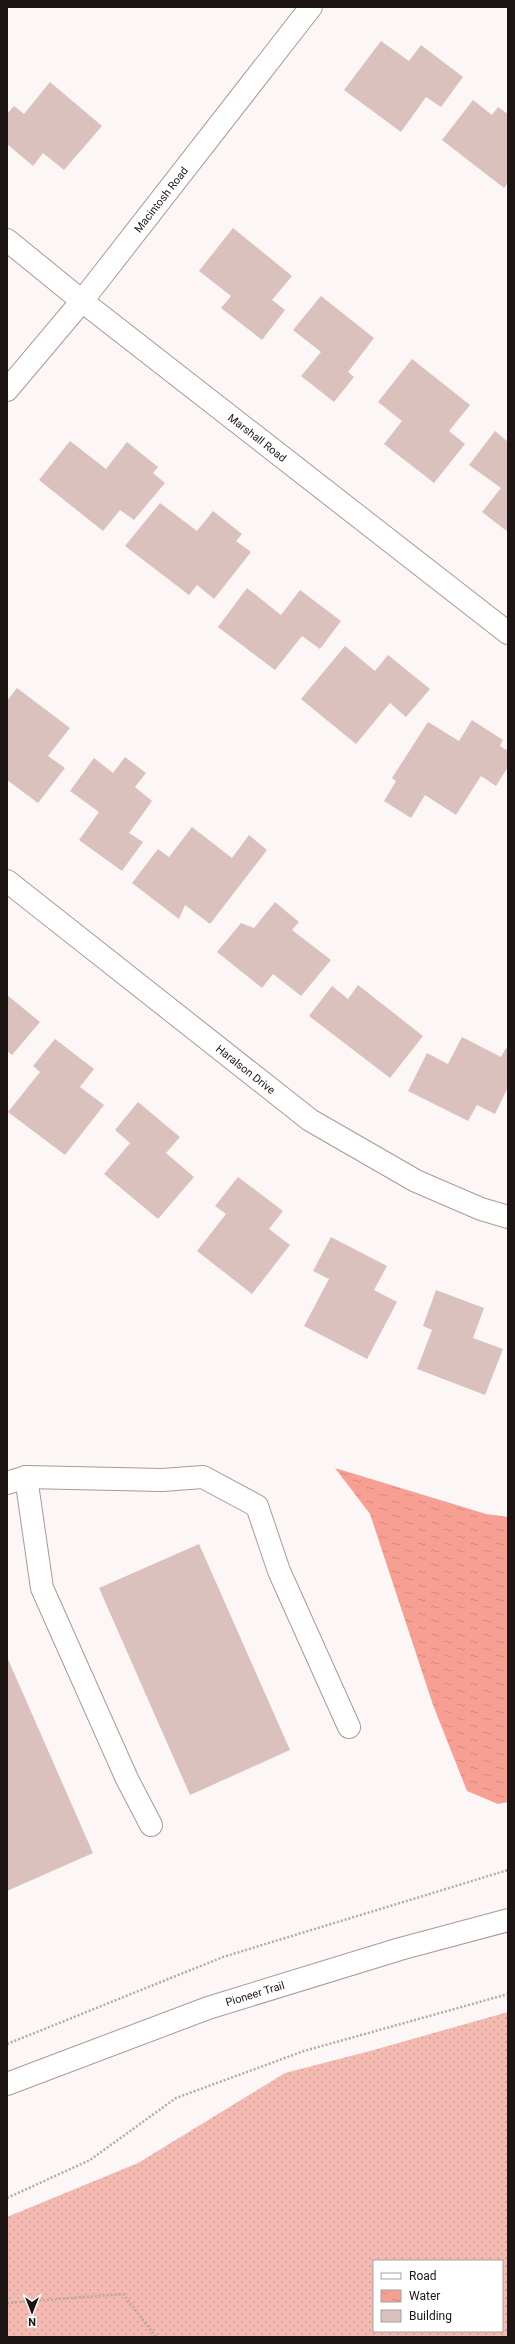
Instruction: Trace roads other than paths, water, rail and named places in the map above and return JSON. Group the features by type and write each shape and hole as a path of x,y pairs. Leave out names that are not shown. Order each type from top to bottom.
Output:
{"street":[{"name":"Macintosh Road","path":"7,390 82,301 311,7"},
{"name":"Marshall Road","path":"7,240 82,301 508,633"},
{"name":"Haralson Drive","path":"7,881 310,1120 416,1181 481,1209 508,1217"},
{"path":"151,1825 127,1779 42,1588 16,1480 162,1480 203,1477 257,1506 279,1571 349,1727"},
{"name":"Pioneer Trail","path":"7,2084 208,2008 400,1949 508,1920"}],"water":[{"path":"335,1468 486,1514 508,1517 508,1802 498,1804 467,1791 433,1705 370,1514"}]}
